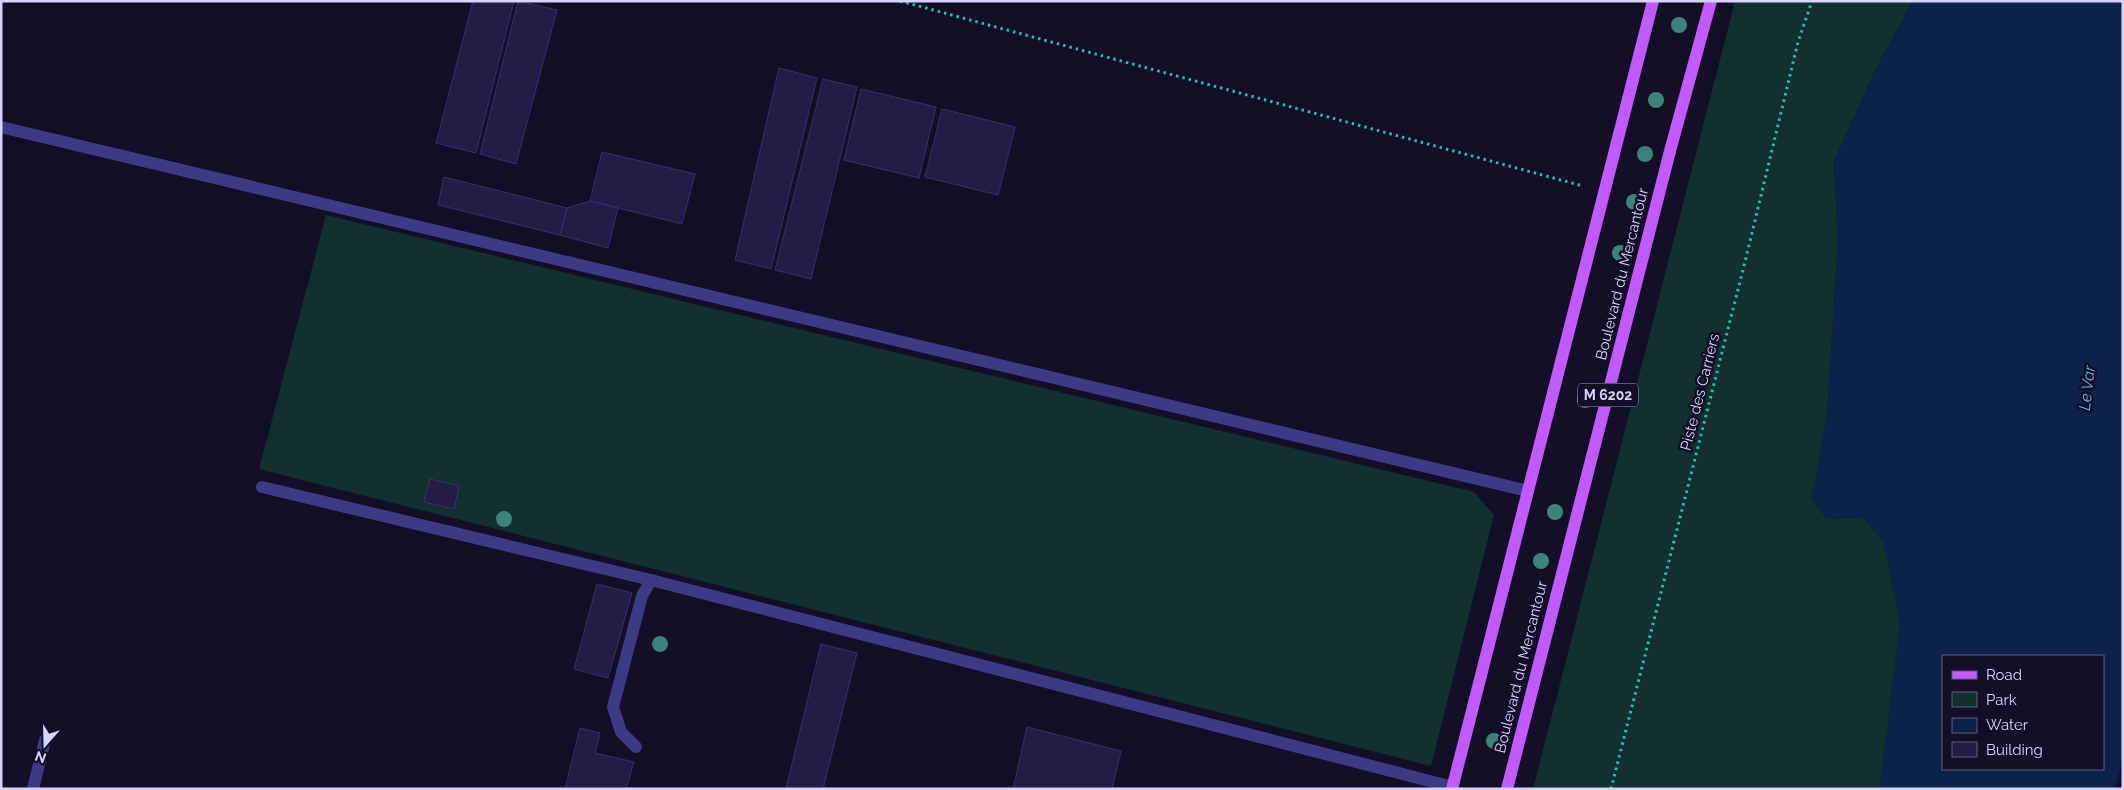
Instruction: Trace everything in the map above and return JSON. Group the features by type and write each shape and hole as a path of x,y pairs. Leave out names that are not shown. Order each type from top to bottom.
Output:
{"main road":[{"name":"M 6202","path":"1452,788 1653,1"},
{"name":"Boulevard du Mercantour","path":"1507,789 1660,190 1711,1"}],"lane":[{"path":"1,127 1528,491"},
{"path":"262,487 652,580 1452,788"},
{"path":"636,747 621,732 613,708 642,596 652,580"},
{"path":"33,789 45,740"}],"path":[{"path":"900,1 1604,192"},
{"name":"Piste des Carriers","path":"1611,789 1745,262 1798,42 1812,1"}],"green space":[{"path":"1735,1 1913,1 1876,69 1834,161 1838,241 1827,416 1812,498 1827,519 1863,517 1884,542 1900,625 1880,789 1533,789"},
{"path":"326,215 1474,492 1494,515 1431,766 259,469"}],"water":[{"name":"Le Var","path":"1913,1 2123,1 2123,760 2115,789 1880,789 1900,625 1884,542 1863,517 1827,519 1812,498 1827,416 1838,241 1834,161 1876,69"}],"building":[{"path":"473,1 514,1 476,153 436,143"},
{"path":"518,1 557,10 516,164 480,154"},
{"path":"779,68 817,78 771,269 735,260"},
{"path":"823,79 857,87 811,279 775,270"},
{"path":"861,89 936,107 919,178 844,160"},
{"path":"942,109 1015,127 998,195 925,177"},
{"path":"602,152 695,174 682,224 590,201"},
{"path":"444,177 567,208 560,235 438,205"},
{"path":"590,201 618,208 608,248 560,235 567,208"},
{"path":"430,479 459,486 454,509 424,502"},
{"path":"597,584 632,593 608,678 574,669"},
{"path":"821,644 857,653 823,789 786,789"},
{"path":"1027,727 1121,751 1112,789 1013,789"},
{"path":"580,728 600,733 595,753 634,762 626,789 565,789"}]}
